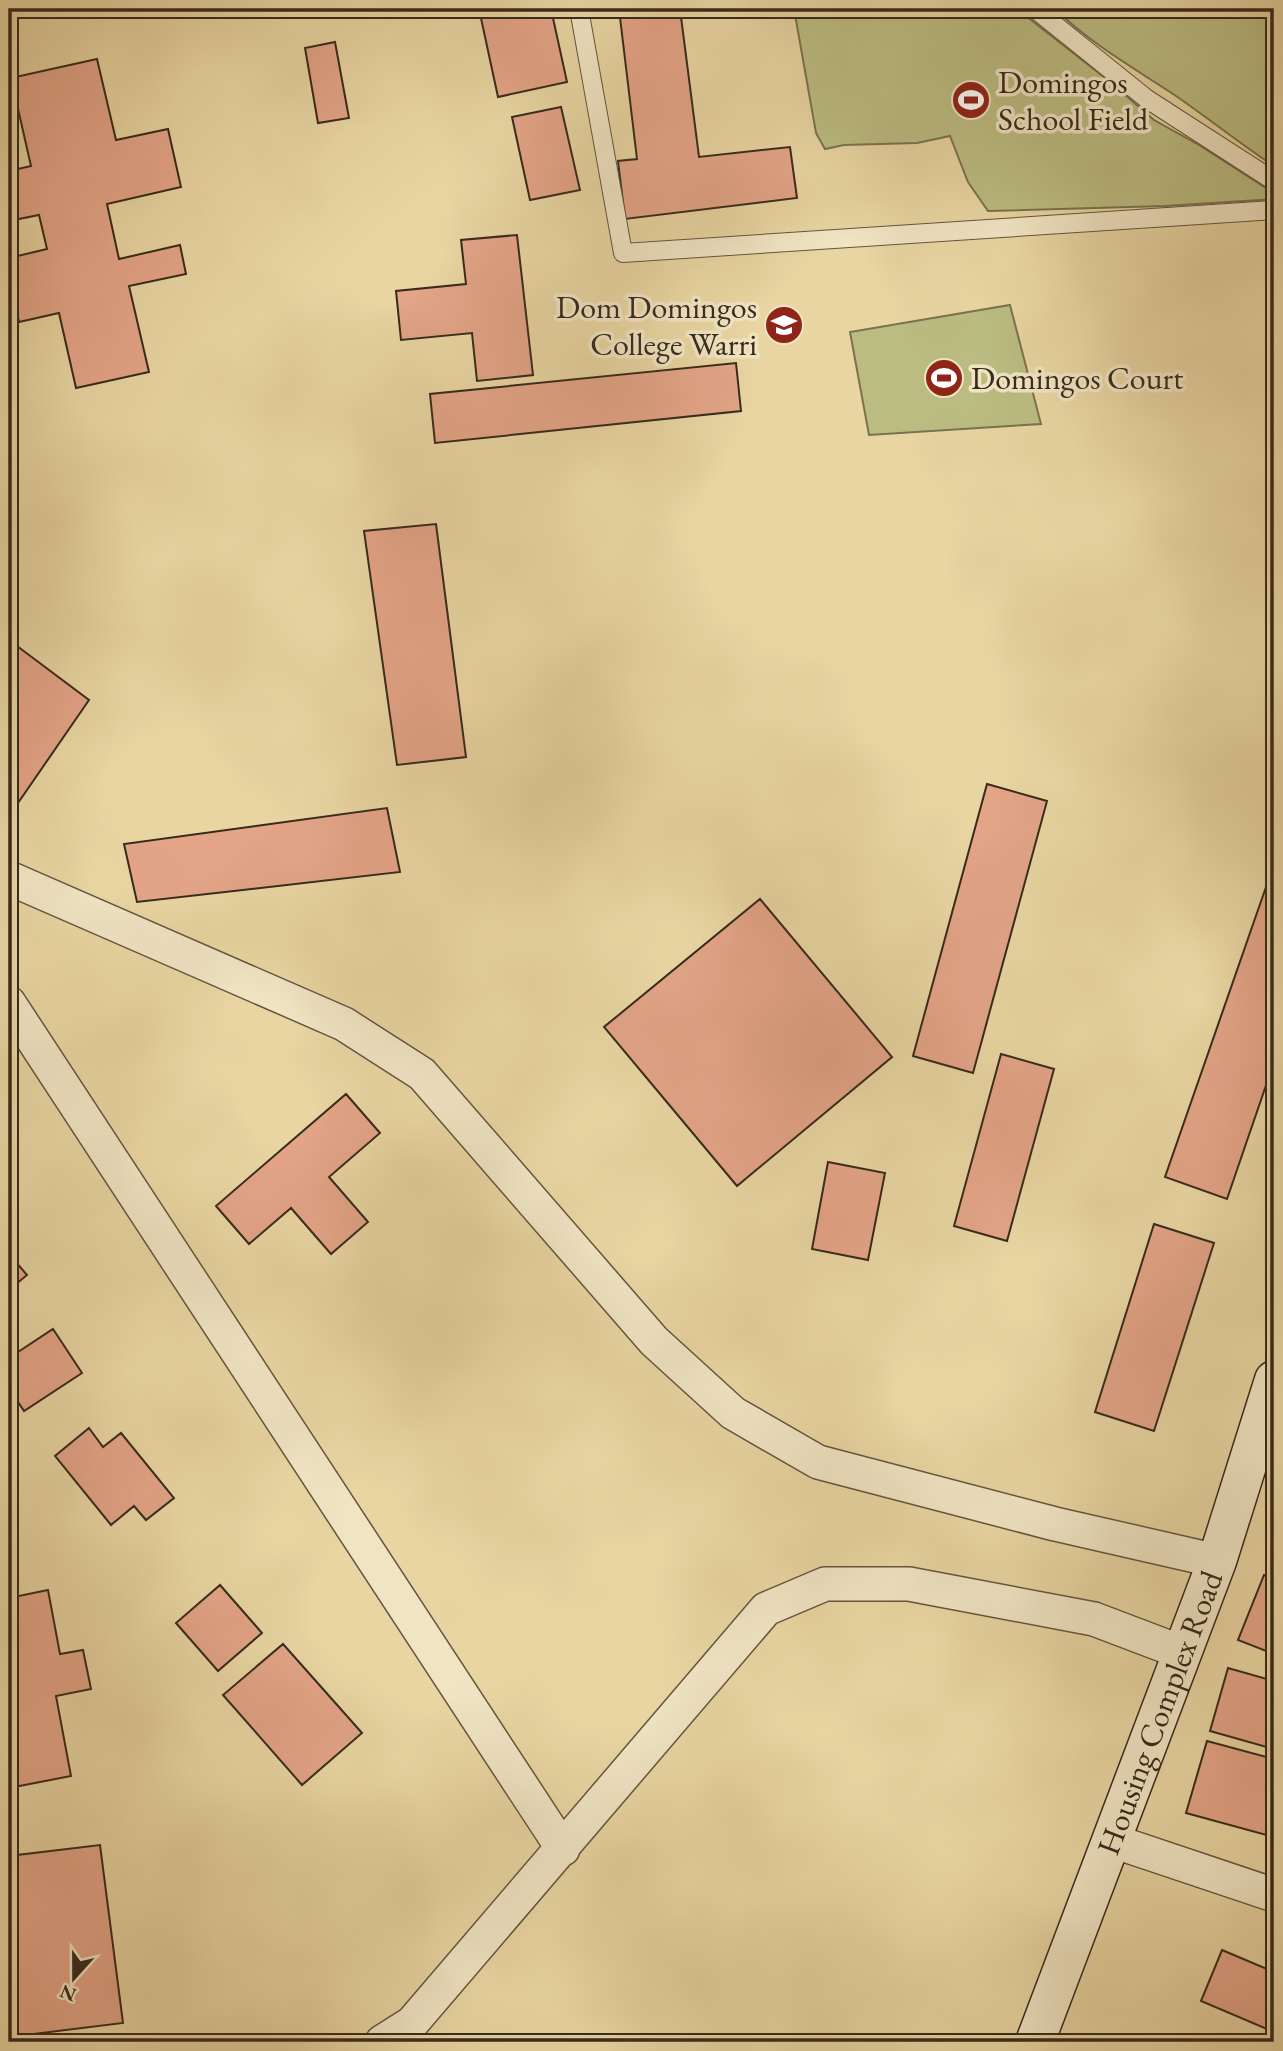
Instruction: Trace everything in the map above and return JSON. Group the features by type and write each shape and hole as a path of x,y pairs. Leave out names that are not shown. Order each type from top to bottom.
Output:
{"street":[{"path":"9,878 344,1024 422,1074 654,1341 733,1413 818,1462 1055,1524 1217,1562"},
{"path":"9,1003 563,1849"},
{"name":"Housing Complex Road","path":"1035,2042 1217,1562 1274,1380"},
{"path":"382,2042 412,2023 766,1609 825,1584 909,1584 1094,1619 1181,1652"},
{"path":"1110,1840 1274,1895"}],"lane":[{"path":"579,9 623,253 1274,210"},
{"path":"1035,9 1147,99 1274,181"}],"green space":[{"name":"Domingos School Field","path":"794,9 1017,9 1154,120 1274,193 1274,199 1165,206 988,211 968,182 950,136 917,143 844,145 825,149 816,133"},
{"name":"Domingos School Field","path":"1055,9 1274,9 1274,166 1097,44"},
{"name":"Domingos Court","path":"1010,305 1041,424 869,435 850,332"}],"building":[{"path":"479,9 551,9 567,82 498,97"},
{"path":"619,9 680,9 699,157 790,147 797,198 625,219 618,161 637,159"},
{"path":"335,42 349,118 318,123 305,48"},
{"path":"97,59 116,140 168,129 181,187 107,204 119,259 180,245 186,274 129,286 149,372 76,388 59,313 19,322 9,275 9,258 47,249 39,215 9,221 9,171 31,166 11,78"},
{"path":"561,107 580,190 530,200 512,117"},
{"path":"517,235 533,375 477,381 472,333 401,340 396,291 466,284 461,240"},
{"path":"736,363 741,411 435,443 430,394"},
{"path":"9,506 16,530 9,532"},
{"path":"436,524 466,757 397,765 364,531"},
{"path":"9,640 89,700 18,803 9,798"},
{"path":"987,784 1047,801 973,1073 913,1056"},
{"path":"387,808 400,872 137,902 124,844"},
{"path":"1274,864 1274,1062 1227,1199 1165,1177"},
{"path":"760,899 892,1057 737,1186 604,1027"},
{"path":"1001,1054 1054,1069 1007,1241 954,1226"},
{"path":"346,1094 380,1133 329,1177 368,1222 331,1254 291,1208 249,1244 216,1206"},
{"path":"828,1162 885,1173 868,1260 812,1249"},
{"path":"1154,1224 1214,1243 1154,1431 1095,1412"},
{"path":"9,1254 27,1275 9,1290"},
{"path":"53,1329 82,1373 24,1411 9,1388 9,1358"},
{"path":"89,1428 103,1447 121,1433 174,1498 146,1520 134,1506 111,1525 55,1456"},
{"path":"1264,1575 1274,1579 1274,1654 1238,1640"},
{"path":"220,1585 262,1633 218,1671 176,1623"},
{"path":"48,1590 60,1654 83,1650 91,1689 56,1696 71,1776 9,1788 9,1598"},
{"path":"283,1644 362,1733 302,1785 223,1695"},
{"path":"1228,1668 1274,1681 1274,1749 1210,1731"},
{"path":"1207,1741 1274,1759 1274,1837 1186,1813"},
{"path":"100,1845 123,2023 9,2037 9,1856"},
{"path":"1222,1950 1274,1972 1274,2032 1201,2001"}],"place":[{"name":"Domingos School Field","path":"971,100"},
{"name":"Dom Domingos College Warri","path":"784,325"},
{"name":"Domingos Court","path":"944,378"}]}
